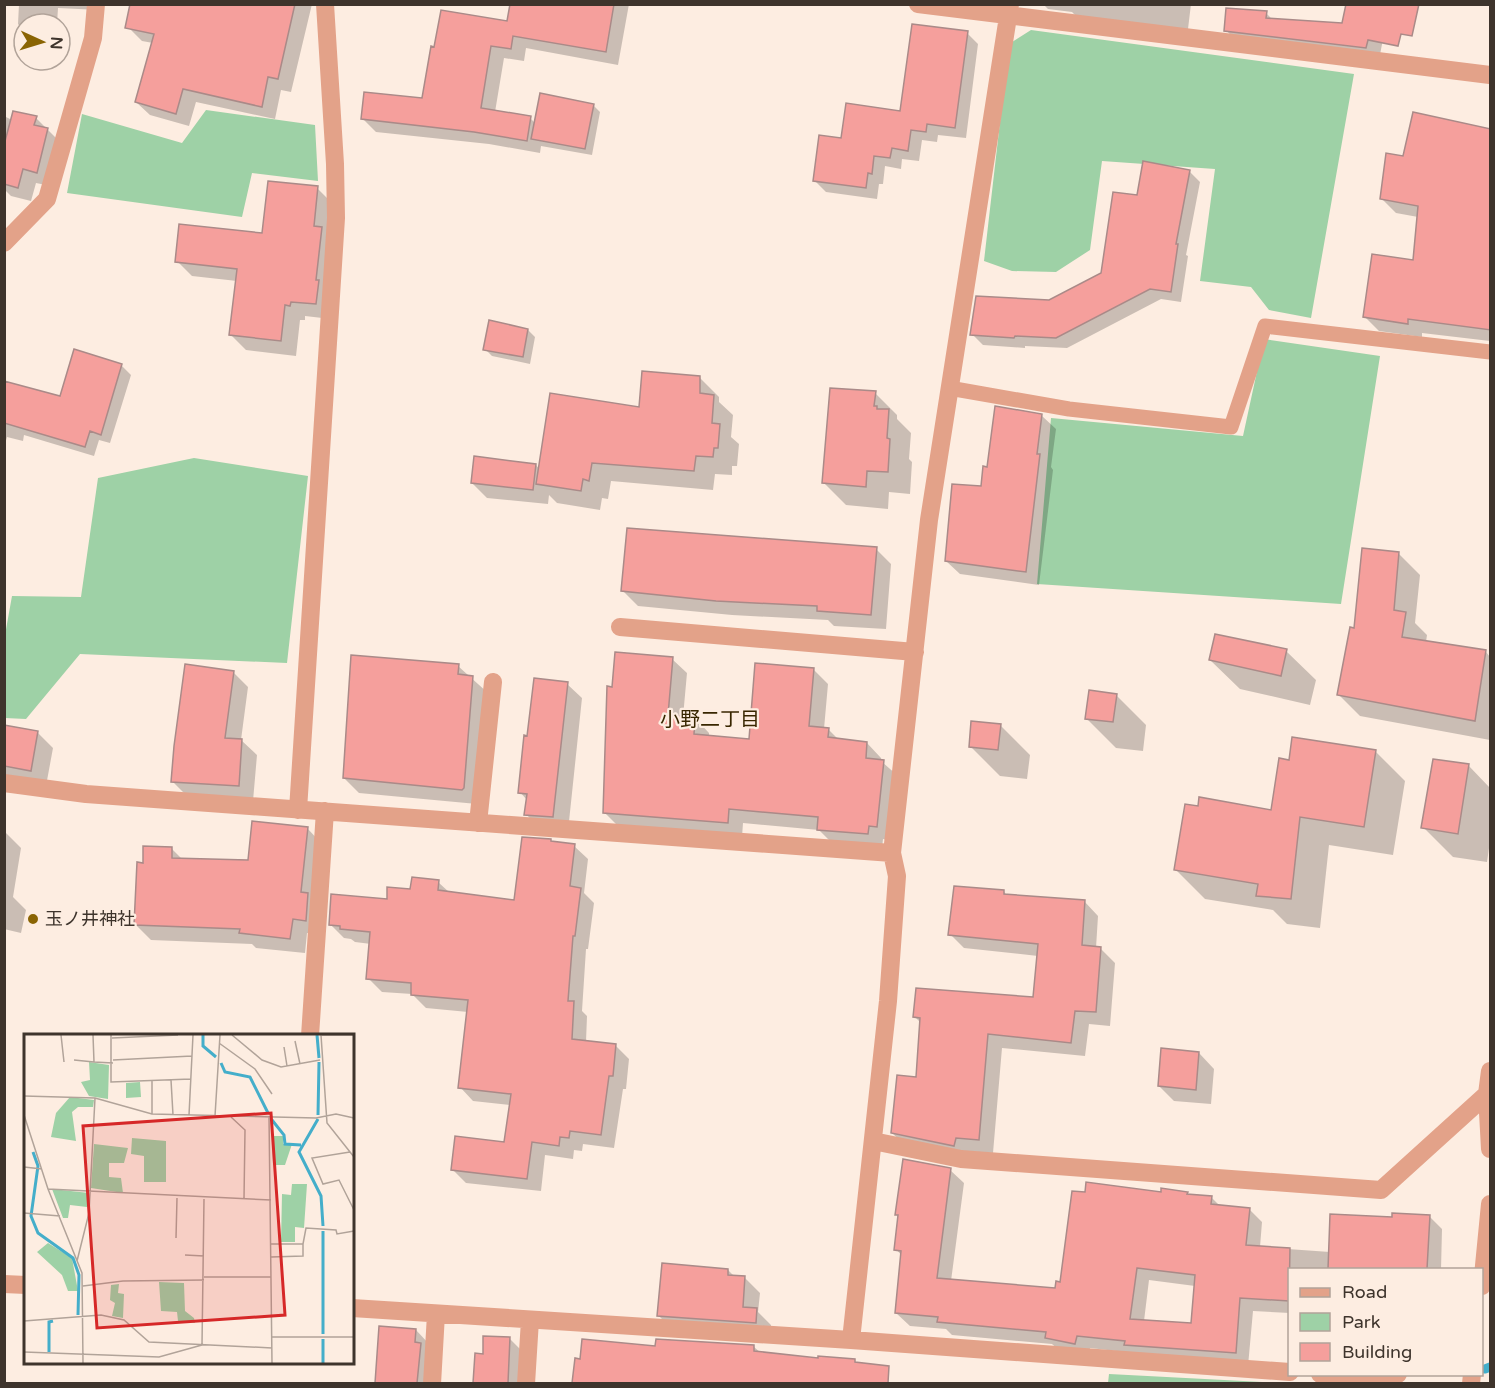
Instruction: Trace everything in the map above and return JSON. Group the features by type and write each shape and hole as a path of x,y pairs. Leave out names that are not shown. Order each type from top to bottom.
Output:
{"street":[{"path":"4,243 47,198 93,38 96,4"},
{"path":"298,810 336,218 325,4"},
{"path":"918,4 1009,10 1491,75"},
{"path":"851,1340 888,1001 897,876 892,853 929,520 1009,10"},
{"path":"620,627 915,652"},
{"path":"478,823 494,682"},
{"path":"4,783 87,794 892,853"},
{"path":"310,1034 325,811"},
{"path":"1491,1071 1487,1094 1491,1149"},
{"path":"873,1141 961,1159 1381,1190 1487,1094"},
{"path":"1483,1277 1491,1204"},
{"path":"4,1284 24,1285"},
{"path":"354,1308 851,1340 1288,1372"},
{"path":"432,1383 436,1314"},
{"path":"526,1383 530,1320"},
{"path":"1342,1376 1368,1376"}],"lane":[{"path":"949,388 1069,409 1231,427 1265,326 1491,352"}],"green space":[{"path":"1031,30 1354,74 1311,318 1269,310 1251,287 1200,281 1215,169 1102,161 1090,250 1056,272 1012,271 984,261 1009,44"},
{"path":"206,110 315,125 318,181 252,173 242,217 67,193 82,114 182,143"},
{"path":"1264,339 1380,356 1341,604 1037,584 1051,418 1243,436"},
{"path":"194,458 308,476 287,663 80,654 26,719 5,718 5,635 12,596 81,597 98,478"},
{"path":"1109,1374 1283,1383 1108,1383"}],"building":[{"path":"130,4 295,4 278,79 268,77 262,107 183,89 176,114 135,102 154,34 125,28"},
{"path":"510,4 614,4 606,52 513,36 511,49 491,46 481,108 531,116 527,141 474,132 361,119 364,92 422,98 431,46 434,47 441,10 507,21"},
{"path":"1346,4 1419,4 1412,36 1401,34 1398,46 1368,40 1366,48 1224,31 1226,8 1267,11 1266,18 1342,23"},
{"path":"912,24 968,31 955,128 927,124 926,132 911,130 908,151 892,148 890,158 874,156 872,174 868,173 866,188 813,181 819,135 841,138 846,103 900,111"},
{"path":"540,93 594,104 585,149 531,139"},
{"path":"13,111 37,116 34,125 48,128 37,173 23,169 18,188 4,184 4,145"},
{"path":"1413,112 1491,129 1491,330 1408,319 1408,324 1363,317 1372,254 1413,260 1418,206 1380,199 1386,153 1403,156"},
{"path":"1143,161 1190,170 1176,244 1178,244 1171,292 1150,289 1056,338 970,335 976,296 1049,300 1101,273 1113,192 1137,195"},
{"path":"268,181 318,186 314,226 322,227 316,280 319,280 316,304 291,302 290,306 285,305 281,341 229,335 237,269 175,262 179,224 262,233"},
{"path":"489,320 528,329 523,357 483,350"},
{"path":"74,349 122,364 101,435 90,431 85,447 4,423 4,381 60,396"},
{"path":"642,371 700,376 700,393 714,395 712,423 720,424 718,448 714,448 713,457 696,456 694,471 592,463 589,481 583,479 581,491 536,484 550,393 639,407"},
{"path":"830,388 876,391 874,406 877,406 877,409 889,409 888,472 867,471 866,487 822,483"},
{"path":"995,406 1042,414 1037,454 1040,454 1026,572 945,561 952,484 981,486 983,466 987,467"},
{"path":"474,456 536,464 533,490 471,483"},
{"path":"627,528 877,547 871,615 817,611 817,606 716,601 621,591"},
{"path":"1362,548 1399,552 1394,610 1406,612 1402,637 1486,650 1475,721 1337,695 1350,627 1354,628"},
{"path":"1215,634 1287,649 1281,676 1209,660"},
{"path":"615,652 673,657 668,715 695,717 694,734 749,739 755,663 814,668 809,726 829,728 828,737 867,742 866,758 884,760 877,827 869,826 868,834 817,830 818,817 729,809 728,823 603,813 607,686 612,687"},
{"path":"351,655 459,664 458,674 473,676 462,790 343,778"},
{"path":"185,664 234,671 225,738 242,739 239,786 171,782"},
{"path":"534,678 568,682 553,817 524,815 527,794 518,793 524,735 527,736"},
{"path":"1089,690 1117,694 1113,722 1085,719"},
{"path":"971,721 1001,724 998,750 969,747"},
{"path":"4,725 38,731 31,771 4,766"},
{"path":"1292,737 1376,750 1364,827 1300,817 1291,899 1256,896 1258,884 1174,870 1185,804 1198,806 1199,797 1271,810 1279,758 1289,760"},
{"path":"1433,759 1469,764 1458,834 1421,828"},
{"path":"252,821 308,827 301,892 308,893 306,921 293,919 290,939 239,933 240,929 134,925 137,862 143,863 143,846 172,847 172,858 248,860"},
{"path":"522,837 551,839 551,841 575,844 570,886 581,888 575,936 573,936 568,1001 574,1001 572,1039 616,1044 613,1076 609,1076 601,1135 570,1131 569,1138 560,1137 559,1146 532,1142 527,1179 451,1170 455,1136 504,1142 511,1094 458,1088 468,1000 411,995 411,983 366,979 370,932 340,929 340,926 329,925 331,894 387,899 387,887 410,889 412,877 439,880 438,890 514,900"},
{"path":"954,886 1004,890 1004,894 1085,900 1082,945 1101,947 1096,1012 1075,1011 1071,1043 988,1034 979,1140 956,1138 954,1146 891,1133 897,1075 916,1077 920,1018 913,1017 916,988 1033,997 1038,944 948,935"},
{"path":"1161,1048 1199,1052 1196,1090 1158,1086"},
{"path":"903,1159 951,1168 937,1278 1055,1288 1056,1281 1060,1282 1072,1191 1085,1192 1086,1182 1161,1192 1161,1188 1188,1192 1187,1194 1212,1196 1211,1204 1250,1208 1246,1245 1290,1248 1288,1301 1240,1298 1236,1353 1124,1345 1125,1341 1077,1336 1075,1344 1045,1338 1046,1332 937,1322 938,1317 895,1313 901,1251 894,1250 898,1215 895,1215","holes":["1137,1268 1195,1275 1191,1323 1130,1319"]},
{"path":"1392,1213 1430,1215 1427,1268 1328,1268 1330,1214 1392,1217"},
{"path":"662,1263 728,1269 728,1275 745,1276 743,1307 757,1308 756,1323 657,1316"},
{"path":"379,1326 416,1329 415,1342 421,1343 417,1383 375,1383"},
{"path":"483,1336 510,1337 508,1383 473,1383 475,1353 483,1354"},
{"path":"582,1339 655,1346 656,1339 754,1345 754,1351 818,1358 818,1356 855,1359 855,1362 889,1366 888,1383 572,1383 575,1358 580,1359"}],"waterway":[{"path":"1485,1369 1490,1367"}],"place":[{"name":"玉ノ井神社","path":"33,919"}],"district":[{"name":"小野二丁目","path":"710,719"}]}
